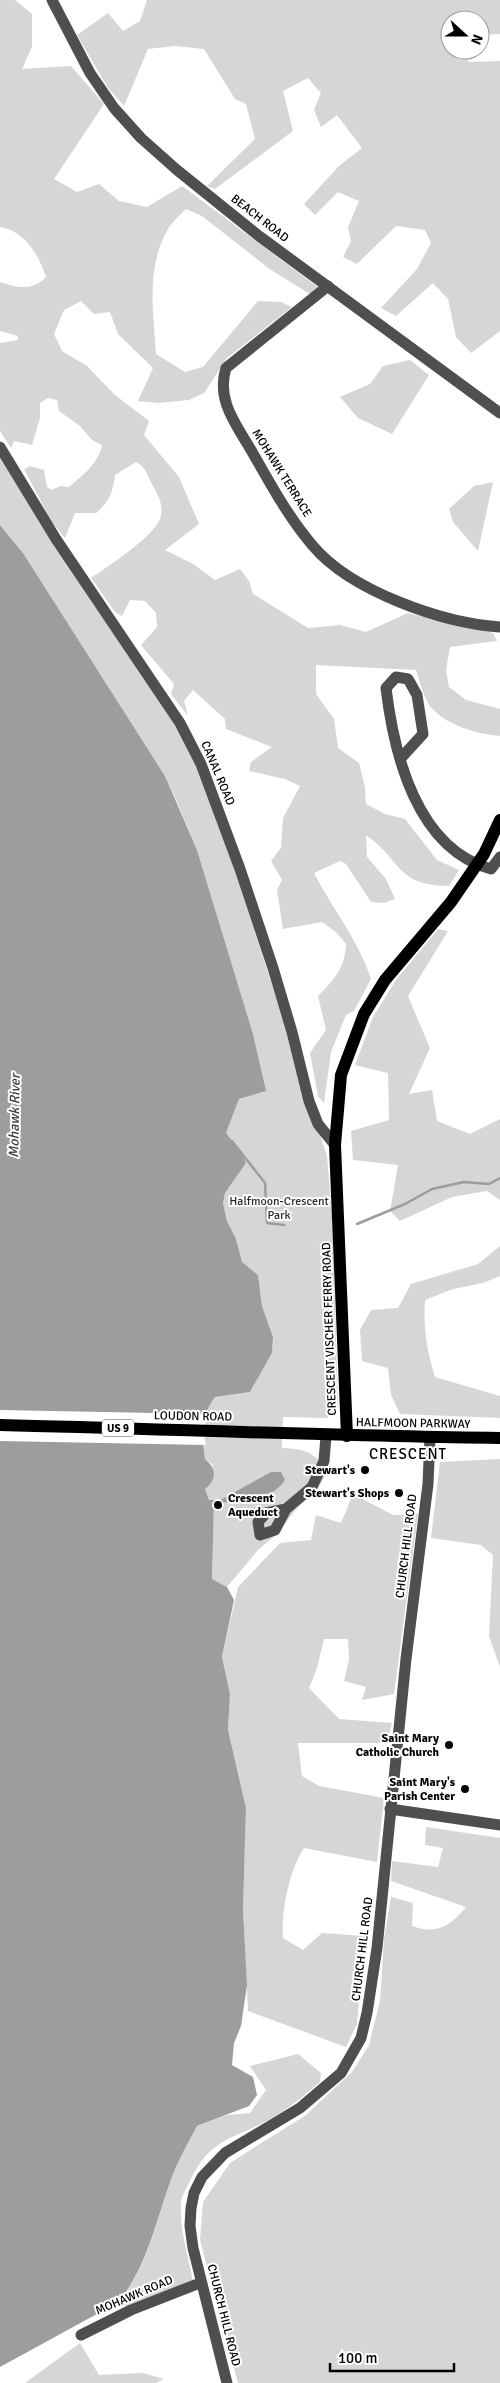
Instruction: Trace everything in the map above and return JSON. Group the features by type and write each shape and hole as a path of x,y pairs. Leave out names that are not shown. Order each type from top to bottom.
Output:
{"main road":[{"name":"CRESCENT VISCHER FERRY ROAD","path":"347,1436 335,1145 341,1075 364,1014 385,980 451,902 477,865 500,820"},
{"name":"LOUDON ROAD","path":"0,1425 235,1430 326,1436"},
{"name":"HALFMOON PARKWAY","path":"326,1436 500,1438"}],"street":[{"name":"BEACH ROAD","path":"52,0 90,73 114,108 141,138 177,170 254,232 500,413"},
{"name":"MOHAWK TERRACE","path":"328,286 226,368 221,389 228,411 285,508 313,546 335,567 380,594 422,611 462,622 500,627"},
{"name":"CANAL ROAD","path":"0,446 56,539 180,723 201,764 240,869 272,968 309,1101 318,1124 335,1145"},
{"path":"401,758 423,734 417,695 408,679 396,678 386,688 390,720 401,758 408,782 420,807 440,838 477,865 491,869 500,857"},
{"path":"286,1509 312,1487 324,1461 326,1436"},
{"name":"CHURCH HILL ROAD","path":"227,2383 200,2283 190,2226 194,2193 202,2177 225,2153 300,2108 341,2073 347,2066 361,2038 367,2013 377,1948 390,1809 428,1484 430,1437"},
{"path":"390,1809 500,1825"},
{"name":"MOHAWK ROAD","path":"81,2335 131,2310 200,2283"}],"green space":[{"path":"0,0 15,0 32,14 32,47 22,69 71,66 104,104 54,179 77,192 99,184 119,201 147,207 182,186 319,288 310,294 271,270 202,216 186,209 168,229 156,259 153,306 156,354 185,372 203,367 258,301 281,302 292,307 227,358 204,393 189,400 158,403 138,401 153,368 118,334 110,312 94,314 81,301 64,310 54,334 62,351 87,366 115,395 149,421 144,435 179,477 199,524 165,550 193,564 215,580 240,569 249,581 253,594 308,628 340,625 366,632 408,613 493,633 497,641 450,647 446,670 449,687 466,700 500,709 500,736 472,731 436,713 425,698 416,670 316,665 316,694 334,719 338,748 359,763 365,787 366,804 385,814 405,819 437,860 459,870 449,886 431,885 418,881 401,870 366,835 367,857 386,879 395,899 384,903 371,902 346,864 340,861 314,873 366,964 371,979 354,1011 346,1015 331,1052 324,1103 318,1096 310,1053 326,1030 318,996 338,973 346,944 336,932 322,922 283,929 277,890 282,880 271,861 281,848 283,818 300,786 285,779 249,771 251,762 272,747 226,729 225,719 193,690 184,701 188,716 171,694 174,684 141,645 157,627 156,613 145,601 130,600 122,616 115,612 91,578 131,550 152,531 158,522 161,515 161,503 143,467 136,462 115,475 112,491 105,504 96,513 75,513 65,538 51,521 24,469 30,466 44,470 47,487 52,490 60,486 69,487 85,473 97,458 102,445 92,440 80,426 59,411 57,400 48,398 40,403 40,418 32,445 14,441 11,448 0,431 0,343 18,340 18,336 0,331 0,282 24,287 36,285 46,277 35,252 23,238 9,229 0,227"},
{"path":"147,0 500,0 500,34 490,34 490,10 440,10 440,60 468,60 469,62 500,61 500,331 471,353 456,337 448,299 433,283 396,316 381,308 417,269 431,243 425,230 396,226 357,264 343,257 351,241 348,227 359,201 338,192 315,215 304,204 339,166 362,148 337,115 321,127 314,110 321,93 308,78 283,91 293,131 215,189 207,186 255,139 246,104 235,99 204,49 174,46 148,49 124,106 108,88 77,35 108,13 123,31 140,21"},
{"path":"410,360 429,375 392,434 358,418 340,397 370,384 383,366"},
{"name":"Halfmoon-Crescent Park","path":"0,448 201,764 327,1156 333,1227 338,1406 327,1418 283,1417 282,1448 308,1452 329,1469 319,1487 298,1507 277,1534 258,1550 227,1587 212,1579 214,1502 219,1503 271,1472 220,1500 209,1500 205,1489 213,1465 205,1459 203,1426 206,1412 214,1397 250,1392 272,1353 273,1337 262,1306 258,1275 242,1262 236,1239 227,1221 223,1203 225,1193 246,1163 242,1153 226,1133 239,1099 265,1091 253,1034 197,850 165,776 23,553 0,525"},
{"path":"493,482 478,551 453,522 449,509 474,486"},
{"path":"438,929 448,931 408,996 430,1048 409,1094 432,1090 437,1121 470,1134 500,1119 500,1200 487,1191 452,1197 400,1221 390,1211 398,1165 353,1160 351,1131 389,1120 388,1073 355,1065 373,1017 396,980"},
{"path":"500,1246 500,1276 483,1283 453,1289 425,1300 425,1320 426,1339 435,1377 500,1396 500,1418 400,1414 391,1395 388,1368 362,1361 360,1330 371,1310 398,1308 411,1284 478,1264"},
{"path":"500,1459 500,1667 489,1636 493,1555 481,1545 431,1538 440,1462"},
{"path":"353,1494 393,1515 418,1514 394,1694 362,1700 366,1687 344,1681 349,1660 348,1639 324,1639 317,1668 309,1688 339,1719 392,1723 387,1743 298,1743 302,1776 319,1786 384,1798 377,1862 304,1848 290,1880 283,1916 283,1938 303,1950 322,1933 365,1936 357,2024 346,2047 248,2011 243,1909 246,1808 228,1730 230,1694 222,1657 238,1587 280,1543 311,1540 316,1515 341,1523"},
{"path":"426,1827 500,1838 500,2383 238,2383 200,2240 203,2202 230,2163 306,2115 352,2072 369,2045 380,2001 384,1939 391,1897 413,1903 412,1926 421,1929 429,1930 442,1927 454,1919 466,1907 391,1881 392,1861 438,1867 443,1848 425,1845"},
{"path":"298,2054 321,2073 320,2082 278,2114 215,2147 198,2167 182,2197 181,2222 193,2281 128,2306 117,2303 136,2276 143,2262 172,2177 197,2126 227,2115 250,2113 266,2090 250,2066"},
{"path":"80,2343 99,2375 143,2373 164,2379 156,2383 25,2383"}],"water":[{"name":"Mohawk River","path":"0,525 23,553 165,776 197,850 253,1034 266,1091 239,1099 226,1133 242,1153 246,1163 225,1193 223,1203 227,1221 236,1239 242,1262 258,1275 262,1306 273,1337 272,1353 250,1392 215,1397 206,1412 203,1427 205,1459 212,1466 214,1474 212,1482 205,1489 209,1500 220,1500 271,1472 281,1472 285,1480 271,1493 253,1500 214,1502 212,1579 227,1587 234,1600 222,1657 230,1694 228,1730 246,1808 243,1909 247,1985 241,2026 234,2043 232,2065 253,2077 257,2095 249,2106 197,2126 172,2177 143,2262 117,2303 0,2367"}],"pier":[{"path":"0,1410 207,1414 204,1434 206,1445 0,1441"}],"waterway":[{"path":"232,1141 265,1183 267,1223 284,1225"},
{"path":"357,1224 405,1204 432,1189 464,1182 489,1184 500,1178"}],"place":[{"name":"Stewart's","path":"365,1470"},
{"name":"Stewart's Shops","path":"399,1493"},
{"name":"Crescent Aqueduct","path":"218,1505"},
{"name":"Saint Mary Catholic Church","path":"449,1745"},
{"name":"Saint Mary's Parish Center","path":"465,1789"}],"district":[{"name":"CRESCENT","path":"408,1454"}]}
